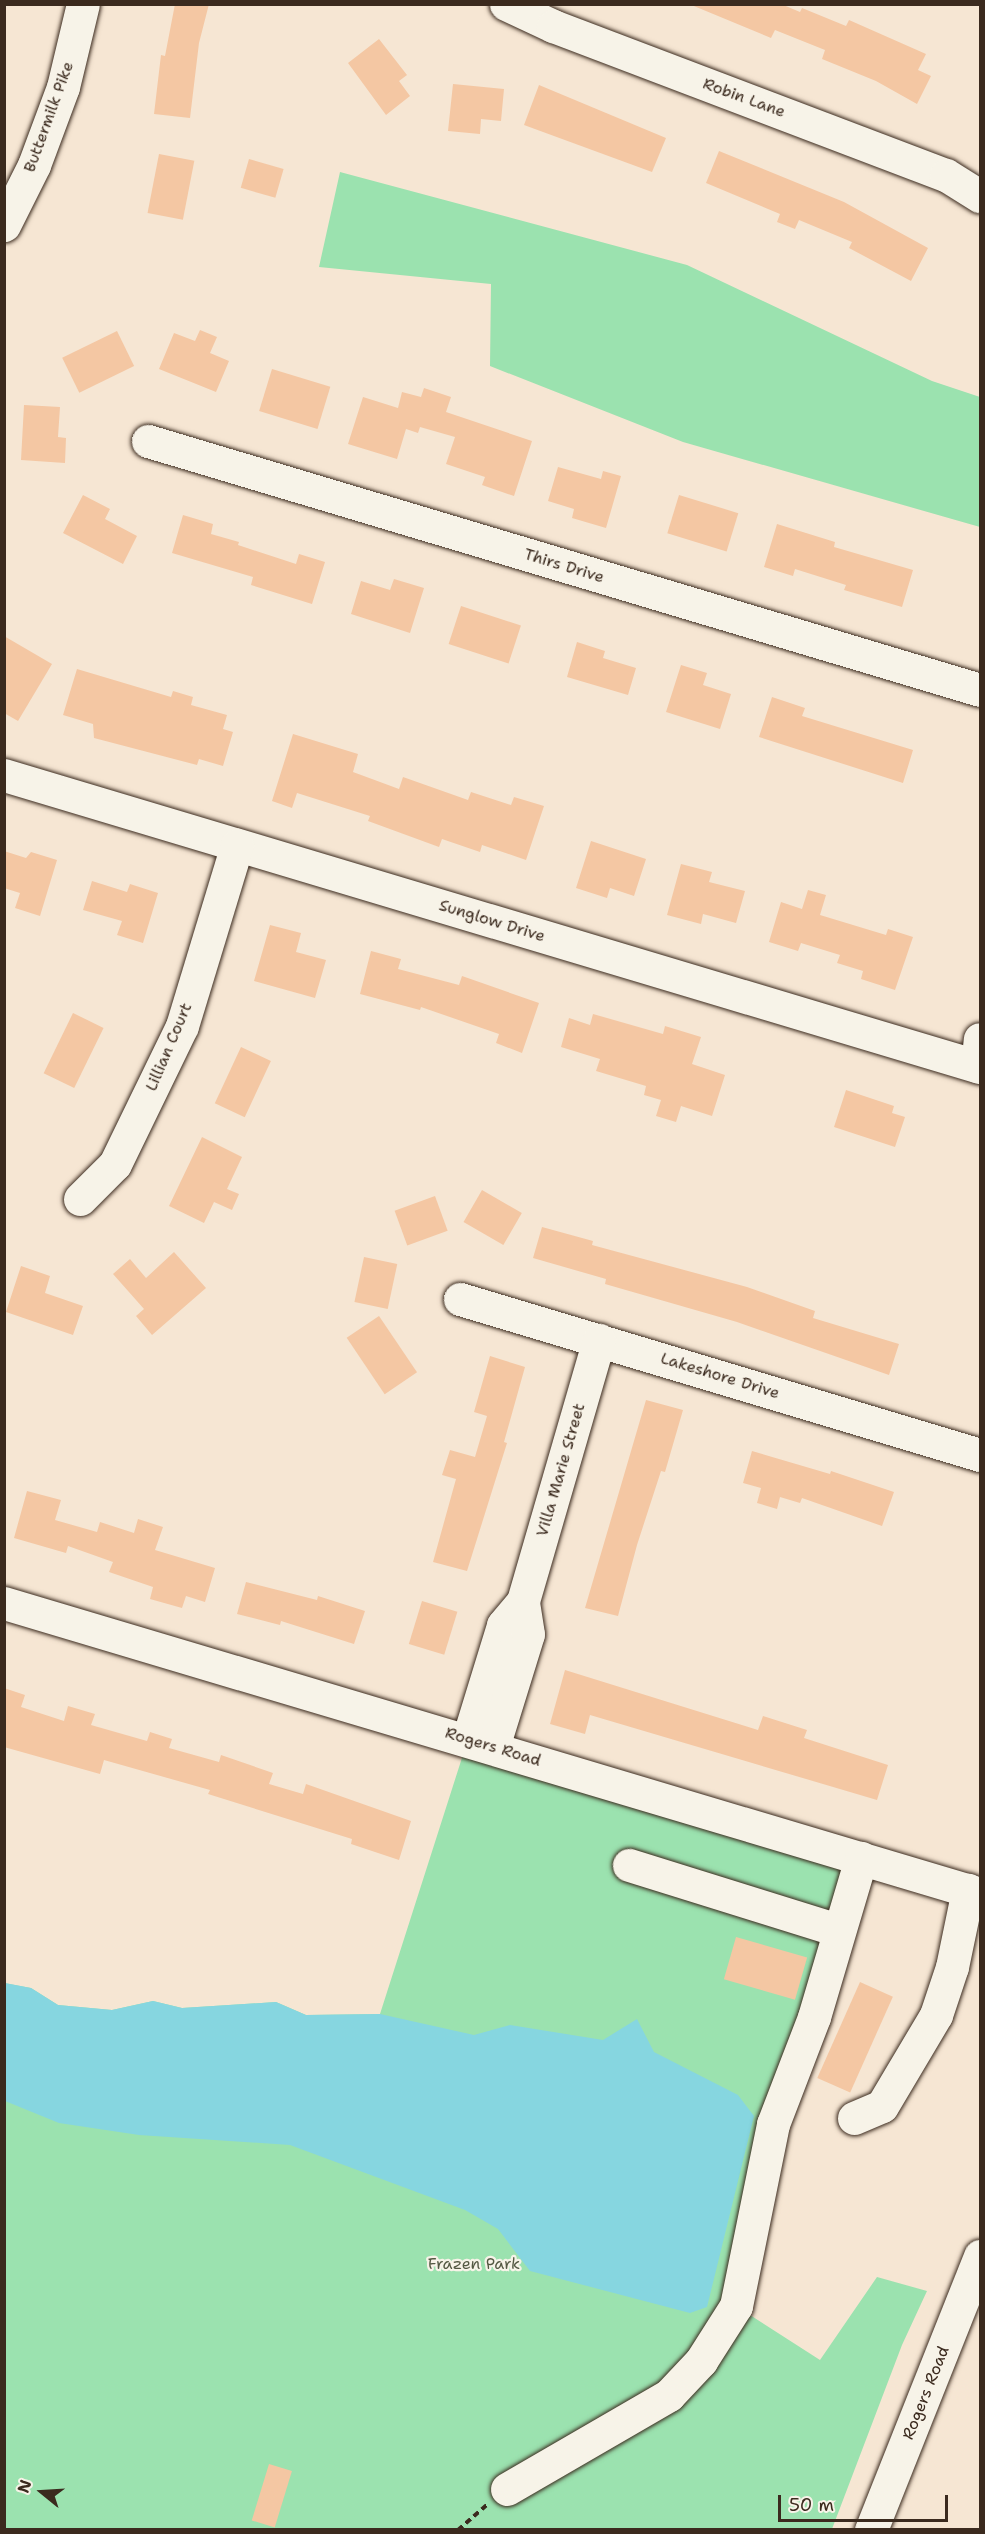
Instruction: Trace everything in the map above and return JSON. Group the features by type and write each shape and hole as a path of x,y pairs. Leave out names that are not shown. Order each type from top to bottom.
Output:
{"street":[{"name":"Buttermilk Pike","path":"4,225 34,165 63,87 83,4"},
{"name":"Robin Lane","path":"506,4 553,26 946,175 981,196"},
{"name":"Thirs Drive","path":"148,441 981,690"},
{"name":"Sunglow Drive","path":"4,775 979,1057"},
{"name":"Lillian Court","path":"80,1199 115,1164 182,1026 237,844"},
{"name":"Lakeshore Drive","path":"460,1299 981,1455"},
{"name":"Villa Marie Street","path":"480,1743 503,1625 523,1600 600,1340"},
{"name":"Rogers Road","path":"4,1603 974,1892"},
{"path":"507,2489 669,2395 700,2361 736,2306 773,2124 814,2017 861,1858"},
{"path":"629,1865 838,1930"},
{"path":"854,2118 882,2106 936,2016 974,1892"},
{"name":"Rogers Road","path":"871,2529 981,2256"}],"path":[{"path":"458,2529 507,2489"}],"green space":[{"path":"340,172 687,265 932,381 980,397 980,527 683,442 490,366 491,284 319,267"},
{"name":"Frazen Park","path":"468,1739 861,1858 736,2306 820,2360 877,2277 927,2291 902,2345 832,2529 5,2529 4,1983 31,1988 58,2005 112,2010 153,2001 182,2008 276,2002 306,2015 380,2014"}],"water":[{"path":"5,1983 31,1988 58,2005 112,2010 153,2001 182,2008 276,2002 306,2015 380,2014 474,2035 510,2025 603,2040 637,2019 654,2052 738,2095 754,2116 707,2307 690,2313 530,2271 498,2229 465,2210 290,2145 139,2135 59,2123 5,2101"}],"building":[{"path":"175,4 209,4 199,43 190,118 154,114 161,55 165,56"},
{"path":"689,4 781,4 800,12 802,8 846,26 849,20 926,54 918,70 931,76 917,104 876,81 822,59 825,50 775,30 771,38"},
{"path":"379,39 407,75 399,81 410,96 386,115 348,63"},
{"path":"453,84 504,89 501,121 481,119 480,134 448,131"},
{"path":"539,85 666,138 652,172 524,125"},
{"path":"719,151 844,202 928,248 911,281 849,248 852,242 799,220 795,229 777,222 780,214 706,183"},
{"path":"159,154 194,161 183,220 148,213"},
{"path":"249,159 284,169 275,198 241,188"},
{"path":"200,330 217,337 210,353 229,361 216,392 159,369 174,333 195,341"},
{"path":"117,331 134,366 79,393 62,358"},
{"path":"272,369 330,387 317,429 259,411"},
{"path":"424,388 451,397 446,412 532,441 514,496 482,485 485,477 446,464 455,437 420,427 418,433 406,429 397,459 348,444 363,397 398,408 402,392 421,397"},
{"path":"24,405 60,407 58,437 66,438 65,463 21,460"},
{"path":"558,467 601,479 603,471 621,476 606,528 572,518 574,509 548,501"},
{"path":"83,495 110,509 105,519 137,536 123,564 63,533"},
{"path":"679,495 738,513 727,551 667,533"},
{"path":"183,515 213,524 211,534 239,542 238,545 296,564 299,554 325,562 312,604 251,585 253,577 172,553"},
{"path":"777,524 835,542 834,547 913,570 902,607 844,590 846,585 795,569 793,576 764,567"},
{"path":"394,579 424,588 410,633 351,614 361,581 390,590"},
{"path":"461,606 521,625 509,664 449,644"},
{"path":"4,636 52,664 18,721 4,713"},
{"path":"577,642 605,651 603,658 636,668 628,695 567,677"},
{"path":"681,665 707,673 703,685 731,694 720,729 666,712"},
{"path":"77,669 171,697 173,691 193,697 191,705 227,715 223,729 233,732 223,766 199,759 197,765 94,738 93,724 63,715"},
{"path":"772,697 805,708 802,716 913,750 903,783 759,737"},
{"path":"293,734 358,754 353,772 399,789 403,777 468,800 471,792 511,805 514,797 544,806 526,860 482,845 480,852 442,839 439,847 368,821 370,816 297,793 292,808 272,801"},
{"path":"591,841 646,859 634,896 610,888 607,898 576,888"},
{"path":"4,851 26,858 31,852 57,860 40,916 15,908 20,893 4,888"},
{"path":"681,864 712,872 709,882 745,891 736,923 703,914 701,924 667,915"},
{"path":"92,881 127,892 130,884 158,893 143,943 117,935 122,921 83,910"},
{"path":"808,890 826,895 820,915 886,935 888,929 913,937 895,990 861,979 863,971 837,963 840,955 801,943 798,951 769,942 781,902 802,909"},
{"path":"270,925 301,933 296,952 326,960 315,998 254,981"},
{"path":"371,951 401,959 398,969 459,985 462,976 539,1003 522,1053 496,1043 499,1034 421,1007 420,1010 360,994"},
{"path":"73,1013 104,1028 74,1088 44,1073"},
{"path":"593,1014 663,1034 665,1026 701,1037 692,1064 725,1075 712,1116 681,1106 676,1122 656,1116 661,1100 644,1095 646,1086 596,1071 600,1059 561,1047 569,1018 590,1025"},
{"path":"241,1047 271,1061 245,1117 215,1103"},
{"path":"846,1090 894,1106 892,1113 905,1117 895,1147 834,1127"},
{"path":"202,1137 242,1157 227,1189 239,1194 232,1210 214,1202 204,1223 169,1206"},
{"path":"482,1190 522,1213 503,1245 463,1222"},
{"path":"435,1196 448,1231 407,1245 395,1211"},
{"path":"542,1227 593,1241 592,1245 747,1287 815,1311 813,1318 899,1344 889,1375 737,1322 605,1284 606,1279 533,1258"},
{"path":"174,1252 206,1288 152,1335 136,1316 144,1309 113,1274 130,1259 146,1278"},
{"path":"364,1257 397,1264 388,1309 354,1302"},
{"path":"21,1266 50,1276 45,1293 83,1306 73,1335 6,1312"},
{"path":"379,1316 417,1372 385,1394 347,1338"},
{"path":"490,1356 525,1367 504,1442 507,1443 467,1571 433,1562 456,1479 442,1475 450,1450 475,1457 487,1416 474,1412"},
{"path":"646,1400 683,1410 665,1472 661,1471 637,1545 618,1616 585,1608"},
{"path":"752,1451 830,1474 831,1471 894,1492 882,1526 802,1498 800,1503 780,1497 777,1509 757,1503 761,1488 743,1483"},
{"path":"27,1491 61,1500 55,1520 97,1532 100,1522 134,1533 138,1519 163,1527 155,1550 215,1568 205,1602 186,1596 182,1608 150,1599 153,1587 109,1572 113,1562 68,1546 66,1553 14,1538"},
{"path":"246,1582 317,1600 318,1596 365,1611 354,1644 281,1621 280,1625 237,1614"},
{"path":"422,1601 457,1612 444,1655 409,1644"},
{"path":"565,1670 758,1730 763,1716 807,1730 804,1738 888,1765 877,1800 590,1715 585,1734 550,1724"},
{"path":"4,1688 25,1695 21,1707 64,1721 68,1706 95,1714 91,1725 147,1741 150,1732 172,1739 169,1748 219,1762 221,1755 273,1773 269,1784 303,1794 306,1784 411,1821 399,1860 351,1844 352,1839 208,1794 210,1790 104,1760 100,1774 4,1747"},
{"path":"736,1937 807,1957 795,2000 724,1979"},
{"path":"860,1982 893,1997 850,2093 817,2078"},
{"path":"269,2464 292,2471 275,2527 252,2520"}]}
